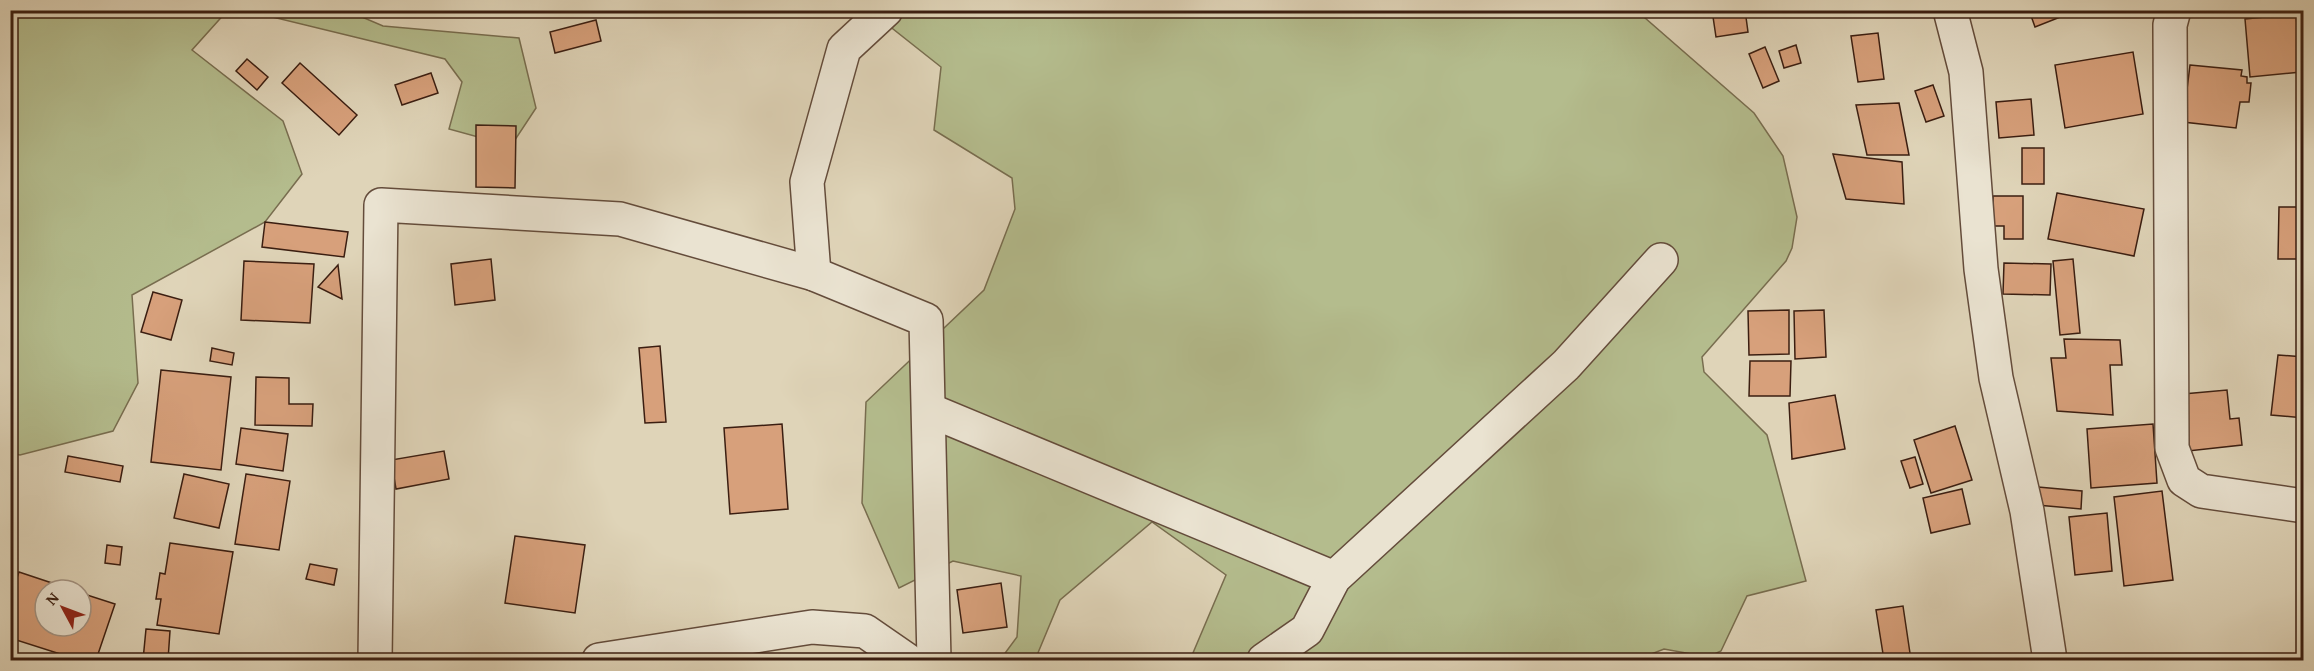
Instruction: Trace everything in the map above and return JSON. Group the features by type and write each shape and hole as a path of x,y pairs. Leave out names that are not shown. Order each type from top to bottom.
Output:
{"street":[{"path":"814,274 807,182 844,49 886,10"},
{"path":"1950,10 1966,72 1981,269 1996,378 2027,511 2050,660"},
{"path":"2174,10 2170,25 2172,448 2184,480 2201,491 2304,506"},
{"path":"375,660 381,205 620,219 814,274 926,320 934,660"},
{"path":"1264,660 1306,630 1334,578 1566,364 1661,260"},
{"path":"929,410 1334,578"},
{"path":"599,660 812,627 865,631 907,660"}],"green space":[{"path":"10,11 227,11 192,50 283,121 302,174 265,222 132,295 138,383 113,431 20,455 10,453"},
{"path":"248,11 348,11 383,26 519,38 536,108 511,146 449,129 462,82 445,59"},
{"path":"861,11 1637,11 1754,113 1783,156 1797,217 1792,248 1786,261 1702,357 1704,372 1767,435 1806,581 1747,596 1721,651 1708,657 1664,649 1636,660 1190,660 1226,575 1152,522 1060,600 1035,660 1000,660 1017,637 1021,576 953,561 899,588 862,503 866,402 984,290 1015,209 1012,178 934,130 941,67 874,14"}],"building":[{"path":"1712,10 1745,10 1748,32 1716,37"},
{"path":"2029,10 2078,10 2035,27"},
{"path":"2296,14 2301,72 2250,77 2245,19"},
{"path":"596,20 601,41 555,53 550,32"},
{"path":"1878,33 1884,79 1858,82 1851,36"},
{"path":"1796,45 1801,63 1784,68 1779,51"},
{"path":"1765,47 1779,81 1763,88 1749,54"},
{"path":"2133,52 2143,114 2065,128 2055,65"},
{"path":"247,59 268,77 257,90 236,71"},
{"path":"300,63 357,115 339,135 282,83"},
{"path":"2190,65 2242,70 2241,76 2247,77 2247,83 2251,83 2249,102 2240,102 2236,128 2183,122"},
{"path":"431,73 438,93 402,105 395,85"},
{"path":"1933,85 1944,116 1926,122 1915,91"},
{"path":"2031,99 2034,135 1999,138 1996,102"},
{"path":"1899,103 1909,155 1867,155 1856,105"},
{"path":"476,125 516,126 515,188 476,187"},
{"path":"2022,148 2044,148 2044,184 2022,184"},
{"path":"1833,154 1902,162 1904,204 1846,199"},
{"path":"2057,193 2144,209 2134,256 2048,239"},
{"path":"1993,196 2023,196 2023,239 2004,239 2004,226 1993,226"},
{"path":"2279,207 2304,207 2304,259 2278,259"},
{"path":"265,222 348,232 344,257 262,247"},
{"path":"491,259 495,300 455,305 451,264"},
{"path":"2073,259 2080,333 2060,335 2053,261"},
{"path":"244,261 314,264 310,323 241,320"},
{"path":"2004,263 2051,264 2050,295 2003,294"},
{"path":"338,265 342,299 318,287"},
{"path":"153,292 182,300 171,340 141,332"},
{"path":"1789,310 1789,354 1749,355 1748,311"},
{"path":"1824,310 1826,357 1795,359 1794,311"},
{"path":"2064,339 2120,340 2122,365 2110,365 2113,415 2057,411 2051,358 2066,358"},
{"path":"660,346 666,422 645,423 639,348"},
{"path":"212,348 234,353 232,365 210,361"},
{"path":"2278,355 2304,357 2304,418 2271,415"},
{"path":"1750,361 1791,361 1790,396 1749,396"},
{"path":"161,370 231,377 221,470 151,462"},
{"path":"256,377 289,378 289,404 313,404 312,426 255,425"},
{"path":"2227,390 2230,419 2239,418 2242,445 2179,452 2172,395"},
{"path":"1835,395 1845,449 1792,459 1789,403"},
{"path":"782,424 788,509 730,514 724,428"},
{"path":"2153,424 2157,483 2091,488 2087,429"},
{"path":"1955,426 1972,480 1931,493 1914,440"},
{"path":"241,428 288,434 283,471 236,464"},
{"path":"444,451 449,479 396,489 391,460"},
{"path":"68,456 123,466 120,482 65,472"},
{"path":"1915,457 1923,484 1910,488 1901,461"},
{"path":"184,474 229,484 219,528 174,518"},
{"path":"246,474 290,481 279,550 235,544"},
{"path":"2038,487 2082,491 2081,509 2037,505"},
{"path":"1962,489 1970,524 1931,533 1923,498"},
{"path":"2162,491 2173,580 2124,586 2114,497"},
{"path":"2107,513 2112,571 2075,575 2069,517"},
{"path":"515,536 585,545 575,613 505,603"},
{"path":"170,543 233,552 219,634 157,625 161,599 156,599 160,573 165,574"},
{"path":"107,545 122,547 120,565 105,563"},
{"path":"310,564 337,569 334,585 306,579"},
{"path":"19,572 37,578 33,578 33,638 93,638 93,597 115,604 96,660 79,660 10,638 10,598"},
{"path":"1001,583 1007,627 963,633 957,590"},
{"path":"1903,606 1911,660 1884,660 1876,610"},
{"path":"146,629 170,631 168,660 143,660"},
{"path":"2060,655 2112,660 2061,660"}]}
